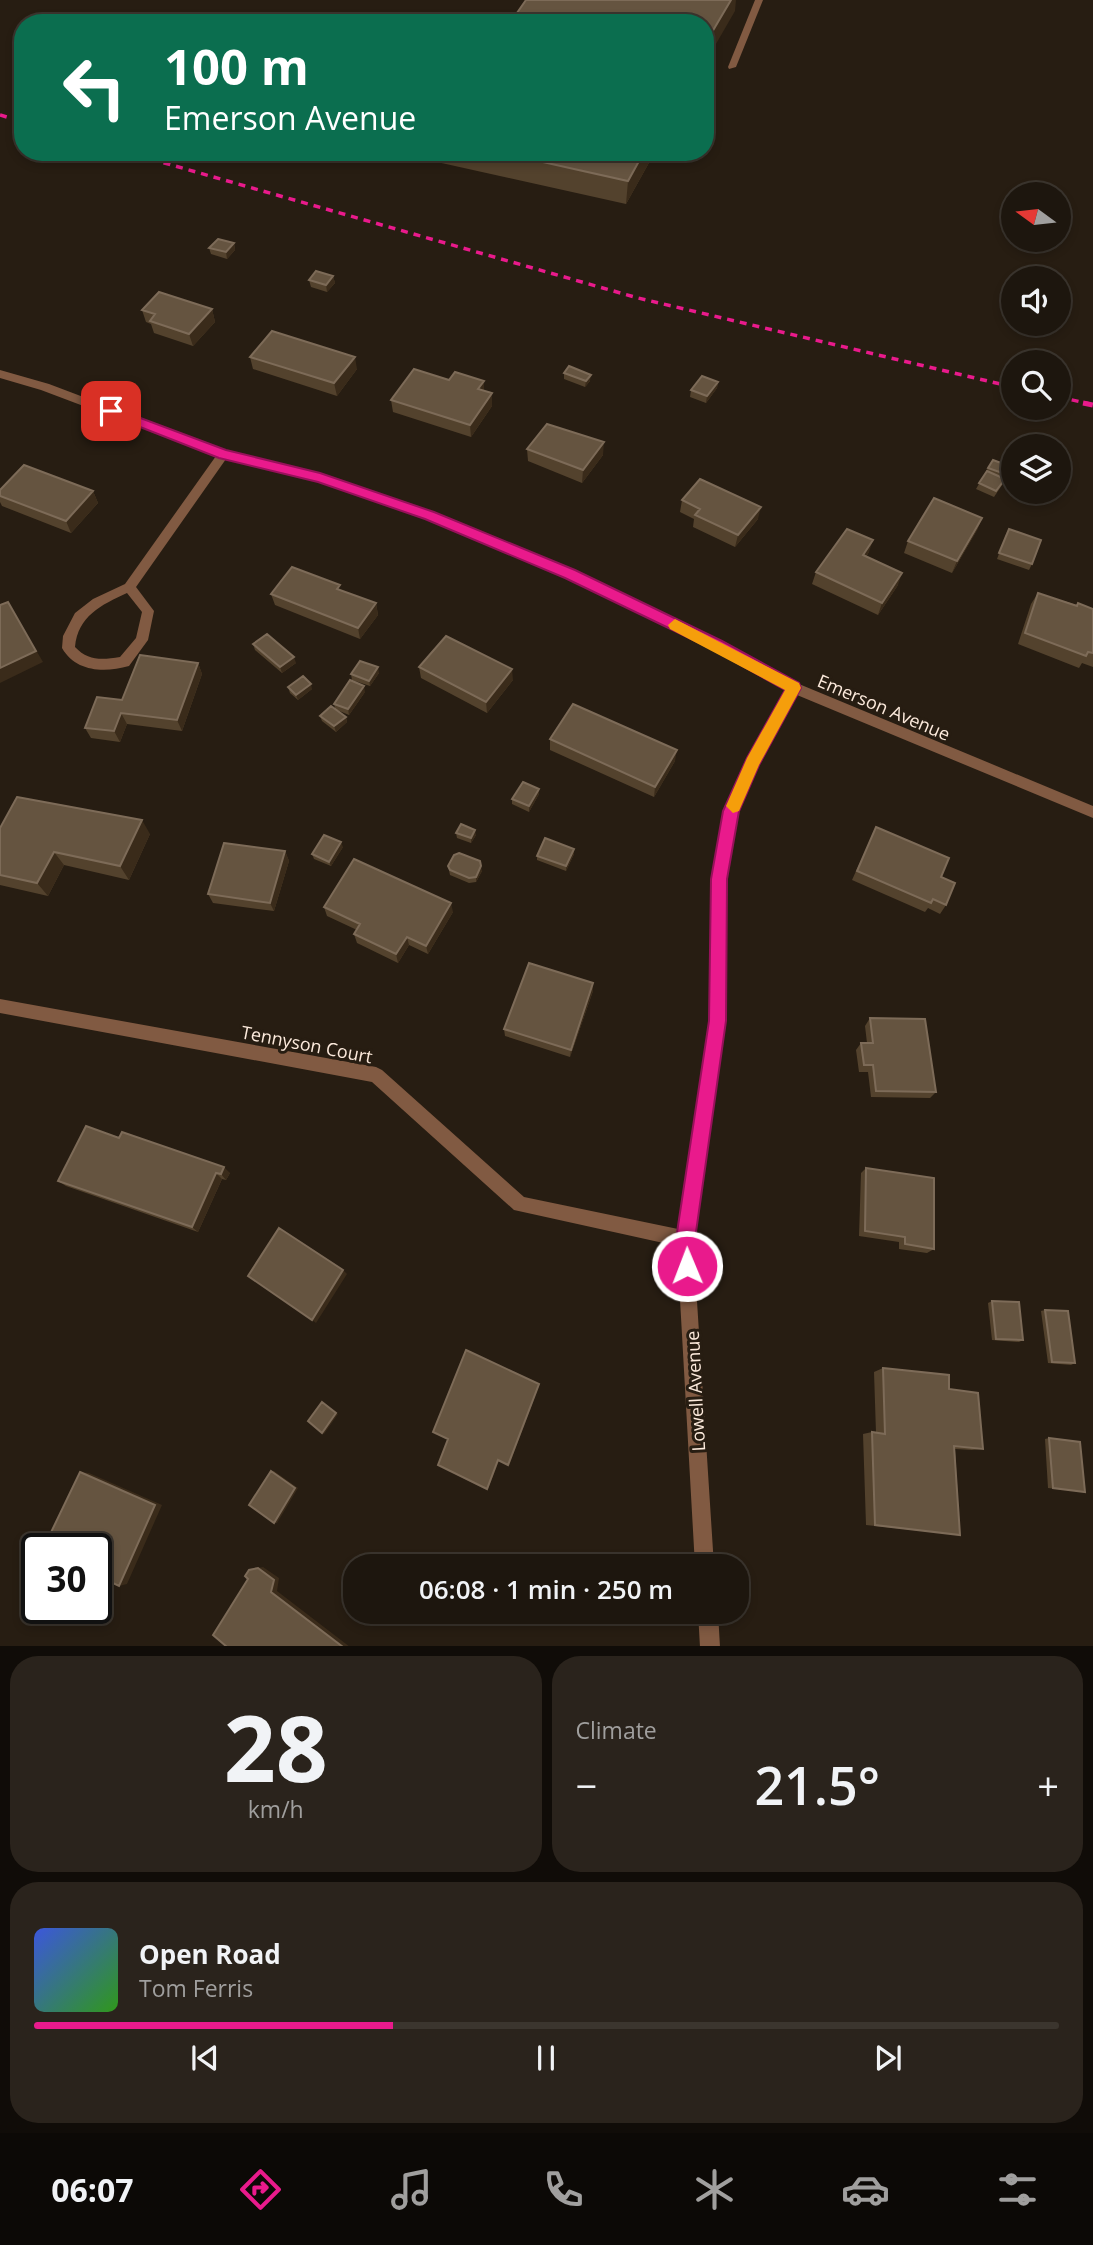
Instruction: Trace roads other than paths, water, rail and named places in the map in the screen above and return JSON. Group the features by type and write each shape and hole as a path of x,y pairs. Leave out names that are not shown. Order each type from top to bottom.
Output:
{"street":[{"path":"732,67 759,0"},
{"name":"Emerson Avenue","path":"0,374 56,390 223,454 320,478 440,519 570,574 717,645 794,688 1093,813"},
{"path":"129,587 148,611 142,640 124,662 93,667 76,658 68,648 68,634 78,616 97,601 129,587 223,454"},
{"name":"Lowell Avenue","path":"704,1554 685,1239 718,1021 719,879 731,811 753,762 794,688"},
{"name":"Tennyson Court","path":"0,1006 376,1075 520,1204 685,1239"},
{"path":"709,1624 710,1646"}],"railway":[{"path":"0,115 14,119"},
{"path":"158,161 638,298 1001,384"},
{"path":"1071,400 1090,404"},
{"path":"1083,403 1093,405"}]}
